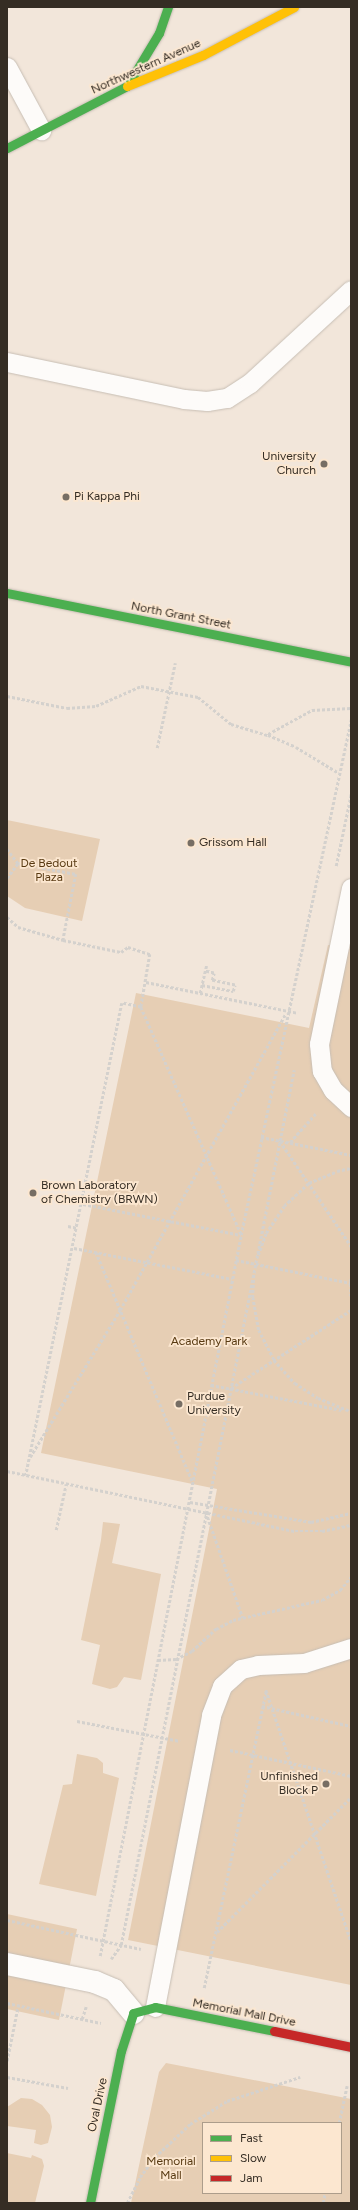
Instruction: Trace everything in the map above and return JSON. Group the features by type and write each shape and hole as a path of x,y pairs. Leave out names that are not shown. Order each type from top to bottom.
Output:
{"street":[{"path":"127,86 159,32 168,7"},
{"name":"Northwestern Avenue","path":"7,148 127,86 203,55 294,7"},
{"name":"North Grant Street","path":"7,593 351,662"},
{"path":"7,1964 94,1982 114,1990 133,2013"},
{"name":"Memorial Mall Drive","path":"133,2013 155,2007 351,2047"},
{"name":"Oval Drive","path":"90,2203 121,2051 133,2013"}],"lane":[{"path":"7,67 41,130"},
{"path":"7,362 184,399 207,401 227,398 250,383 351,290"},
{"path":"351,888 347,933 324,1018 319,1044 322,1070 333,1090 351,1106"},
{"path":"155,2007 209,1722 222,1686 240,1669 258,1665 304,1663 351,1648"}],"path":[{"path":"157,748 175,663"},
{"path":"7,696 67,708 96,706 141,686 198,697 231,724 268,735 296,747 339,773"},
{"path":"268,735 312,710 351,708"},
{"path":"94,1982 104,1942 232,1279 287,1011 351,720"},
{"path":"336,870 351,794"},
{"path":"7,849 18,863 76,874 63,940"},
{"path":"7,878 18,863"},
{"path":"7,917 18,927 63,940 121,952 128,947 150,954 146,982 140,1007 241,1235"},
{"path":"200,994 206,966"},
{"path":"202,985 234,991 235,985 212,980 214,973 205,971"},
{"path":"146,982 324,1018"},
{"path":"26,1474 83,1204 122,1003 140,1007"},
{"path":"28,1459 120,1310 287,1011"},
{"path":"94,1982 121,1945 176,1658 295,1066"},
{"path":"290,1143 316,1113"},
{"path":"261,1137 351,1155"},
{"path":"280,1141 351,1246"},
{"path":"350,1411 318,1398 294,1383 274,1360 258,1323 253,1297 255,1264 266,1233 284,1206 309,1183 337,1171 351,1168"},
{"path":"83,1204 241,1235"},
{"path":"68,1226 78,1228"},
{"path":"74,1248 232,1279"},
{"path":"96,1252 193,1483"},
{"path":"236,1260 351,1282 351,1296"},
{"path":"231,1389 351,1310"},
{"path":"211,1385 350,1411"},
{"path":"7,1471 295,1531 322,1531 351,1526"},
{"path":"56,1530 66,1484"},
{"path":"190,1502 311,1522 351,1513"},
{"path":"206,1512 243,1618"},
{"path":"158,1660 176,1658 192,1651 216,1629 243,1618 309,1605 340,1590 351,1577"},
{"path":"204,1988 266,1690 351,1941"},
{"path":"262,1706 351,1726"},
{"path":"77,1721 183,1741"},
{"path":"223,1748 351,1776"},
{"path":"216,1933 351,1797"},
{"path":"7,1920 143,1950"},
{"path":"7,2061 18,2006"},
{"path":"7,2077 68,2088"},
{"path":"127,2203 140,2178 155,2157 190,2124 227,2101 300,2077"},
{"path":"339,2122 347,2086"}],"green space":[{"name":"De Bedout Plaza","path":"7,820 100,839 82,921 25,908 7,896"},
{"name":"Academy Park","path":"328,945 351,949 351,1985 128,1940 217,1489 41,1453 136,993 309,1028"},
{"path":"103,1522 120,1524 112,1563 161,1574 141,1680 124,1677 117,1687 110,1689 92,1684 100,1645 81,1640 101,1540"},
{"path":"77,1754 97,1758 103,1763 103,1773 119,1778 96,1896 39,1884 63,1785 72,1784"},
{"path":"7,1914 77,1929 59,2020 7,2009"},
{"name":"Memorial Mall","path":"166,2063 351,2099 351,2203 131,2203 159,2072"},
{"path":"21,2098 32,2099 42,2105 50,2115 52,2127 48,2143 41,2145 34,2143 36,2130 7,2126 7,2107"},
{"path":"7,2153 31,2158 32,2155 42,2159 44,2166 35,2203 7,2203"}],"traffic: fast":[{"path":"7,148 127,86 159,33 168,7"},
{"path":"7,593 351,662"},
{"path":"90,2203 121,2051 133,2013 155,2007 274,2031"}],"traffic: slow":[{"path":"127,86 203,55 294,7"}],"traffic: jam":[{"path":"274,2031 351,2047"}],"place":[{"name":"University Church","path":"324,464"},
{"name":"Pi Kappa Phi","path":"66,497"},
{"name":"Grissom Hall","path":"191,843"},
{"name":"Brown Laboratory of Chemistry (BRWN)","path":"33,1193"},
{"name":"Purdue University","path":"179,1404"},
{"name":"Unfinished Block P","path":"326,1784"}]}
